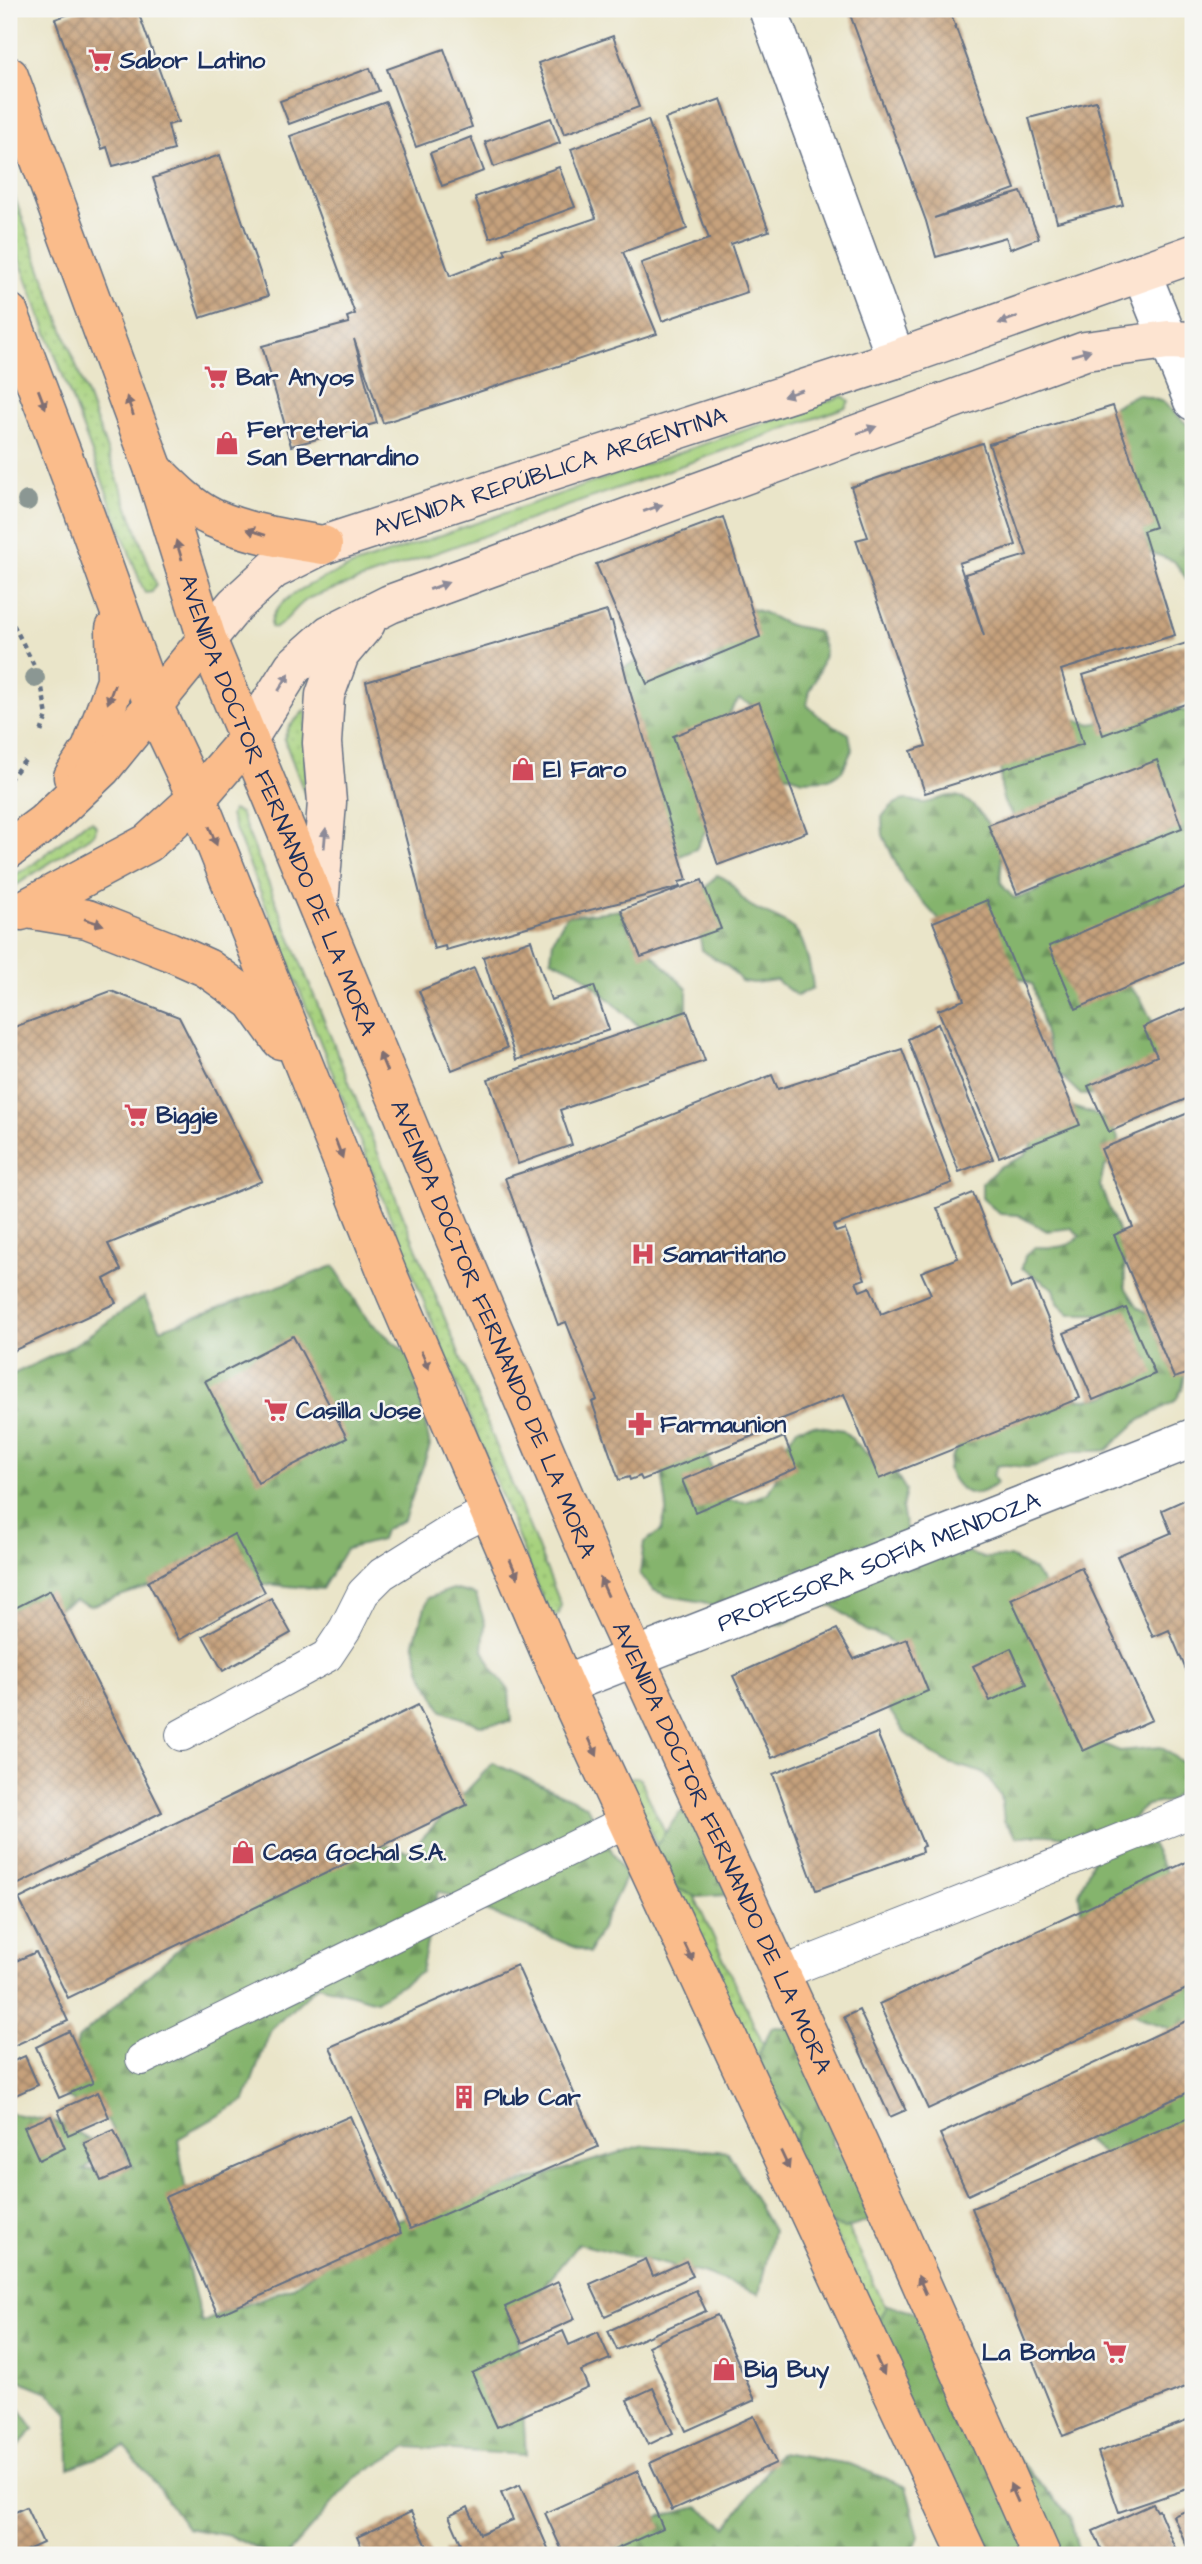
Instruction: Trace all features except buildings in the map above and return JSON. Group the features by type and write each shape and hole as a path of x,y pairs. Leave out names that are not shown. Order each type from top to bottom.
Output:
{"highway":[{"name":"AVENIDA DOCTOR FERNANDO DE LA MORA","path":"9,76 154,470 207,639 466,1264 605,1592 889,2210 1041,2555"},
{"path":"9,124 42,169"},
{"path":"9,313 80,501 153,707 197,798 388,1275 564,1685 968,2555"},
{"path":"154,470 173,489 211,517 264,535 323,545"},
{"path":"44,823 91,748 116,681 114,602"},
{"name":"AVENIDA REPÚBLICA ARGENTINA","path":"9,849 44,823 102,768 207,639"},
{"path":"18,913 148,843 197,798 248,739"},
{"path":"18,913 87,919 207,968 253,1001 314,1085"}],"main road":[{"name":"AVENIDA REPÚBLICA ARGENTINA","path":"207,639 235,605 273,570 323,545 896,359 1193,254"},
{"path":"248,739 293,667 330,634 376,611 1085,351 1181,340"},
{"path":"319,906 327,802 322,743 324,695 340,654 376,611"}],"street":[{"path":"768,9 896,359"},
{"path":"1142,272 1181,340 1193,401"},
{"name":"PROFESORA SOFÍA MENDOZA","path":"564,1685 1193,1438"}],"lane":[{"path":"182,1735 327,1656 345,1629 363,1593 382,1574 457,1527 489,1511"},
{"path":"779,1974 1193,1811"},
{"path":"142,2059 627,1821"}],"path":[{"path":"9,616 40,677 47,716 37,744"},
{"path":"9,780 30,754"}],"green space":[{"path":"9,182 156,584 152,592 145,593 143,589 9,232"},
{"path":"1137,394 1163,402 1191,428 1193,472 1187,506 1193,520 1193,588 1174,561 1149,552 1105,411"},
{"path":"843,396 849,401 846,407 309,598 276,628 271,627 273,616 290,597 352,566"},
{"path":"751,609 791,626 819,633 825,651 807,705 821,718 849,734 852,750 842,771 829,779 803,780 785,774 752,705 739,699 728,715 706,830 696,849 680,856 654,832 623,668 647,660 682,669 704,669 711,657 710,643"},
{"path":"1164,693 1174,708 1193,713 1193,899 1180,890 1133,913 1124,981 1141,999 1159,1036 1158,1067 1101,1094 1081,1095 1059,1074 1048,1047 1033,985 1011,973 974,959 904,881 883,835 882,817 893,805 904,800 924,803 952,796 964,799 985,819 996,837 1002,862 1000,877 1007,891 1014,898 1039,890 1055,877 1066,861 1021,824 1007,807 1001,787 1001,749 1071,727 1076,720 1092,724 1104,721"},
{"path":"305,710 306,797 284,739 289,727"},
{"path":"232,810 240,813 561,1605 558,1615 554,1616 547,1610 230,816"},
{"path":"92,821 96,826 95,833 9,890 9,878 32,865 84,824"},
{"path":"717,875 729,881 748,904 796,931 805,950 813,988 797,996 776,980 754,983 741,981 727,966 702,950 700,937 707,919 705,889"},
{"path":"621,910 629,930 687,989 687,1011 673,1038 640,1027 579,972 551,959 553,940 566,916"},
{"path":"1061,1104 1092,1113 1109,1123 1118,1138 1117,1153 1104,1168 1100,1186 1124,1245 1125,1287 1138,1307 1159,1321 1186,1368 1182,1390 1175,1401 1137,1422 1107,1450 1067,1453 1032,1467 997,1466 993,1475 997,1483 981,1492 969,1493 958,1486 948,1470 951,1458 962,1442 1077,1399 1105,1397 1129,1380 1126,1327 1109,1314 1070,1314 1058,1303 1054,1289 1022,1268 1025,1256 1035,1247 1065,1246 1080,1236 1072,1228 1047,1231 1018,1215 1000,1214 982,1198 982,1183 1001,1166 1024,1156"},
{"path":"334,1266 367,1319 411,1357 430,1446 404,1520 384,1530 381,1540 346,1549 322,1589 168,1580 90,1606 75,1600 9,1633 9,1376 71,1347 144,1297 161,1329"},
{"path":"813,1425 843,1430 869,1456 888,1461 906,1490 902,1509 906,1529 984,1558 1010,1557 1034,1570 1062,1612 1095,1741 1120,1751 1161,1747 1182,1762 1182,1786 1170,1801 1147,1805 1125,1825 1082,1842 1050,1835 1017,1837 1004,1821 1001,1796 984,1773 949,1763 934,1755 905,1733 888,1708 902,1654 885,1637 868,1632 833,1606 818,1606 783,1624 753,1625 704,1602 668,1596 653,1590 640,1574 644,1542 661,1531 667,1508 661,1464 707,1454 722,1500 746,1502 768,1493 777,1476 776,1460 797,1428"},
{"path":"453,1589 476,1595 485,1624 483,1650 494,1671 509,1690 511,1722 480,1725 442,1711 421,1671 414,1642 428,1598"},
{"path":"493,1763 586,1805 626,1876 589,1953 438,1891 421,1972 376,2001 318,1985 271,2029 245,2100 178,2139 185,2187 188,2267 202,2323 292,2287 381,2225 644,2145 728,2152 773,2231 759,2294 702,2273 578,2244 517,2319 526,2455 408,2447 355,2478 287,2555 270,2555 230,2536 187,2528 125,2447 69,2468 68,2413 48,2392 9,2376 9,2113 57,2122 109,2149 83,2170 133,2167 107,2120 66,2097 78,2039 189,1939 365,1840 409,1852"},
{"path":"631,1777 640,1779 1000,2555 983,2555 629,1785"},
{"path":"700,1808 748,1855 725,1895 697,1897 637,1872 680,1812"},
{"path":"1147,1836 1193,1919 1193,2124 1156,2154 1112,2162 1077,2133 1179,2039 1167,2027 1145,2020 1118,2003 1082,1923 1079,1893 1093,1859"},
{"path":"772,2027 809,2028 832,2106 832,2144 849,2156 877,2218 845,2229 812,2217 785,2171 799,2127 754,2062"},
{"path":"887,2305 931,2317 978,2414 1070,2516 1079,2555 955,2555 862,2346"},
{"path":"9,2403 16,2404 34,2429 9,2455"},
{"path":"779,2453 850,2464 906,2487 919,2536 912,2555 606,2555 608,2547 653,2518 698,2507 727,2527"}],"place":[{"name":"Sabor Latino","path":"100,60"},
{"name":"Bar Anyos","path":"216,377"},
{"name":"Ferreteria San Bernardino","path":"227,443"},
{"name":"El Faro","path":"523,769"},
{"name":"Biggie","path":"136,1115"},
{"name":"Samaritano","path":"643,1254"},
{"name":"Casilla Jose","path":"276,1410"},
{"name":"Farmaunion","path":"640,1424"},
{"name":"Casa Gochal S.A.","path":"243,1852"},
{"name":"Plub Car","path":"464,2097"},
{"name":"La Bomba","path":"1115,2352"},
{"name":"Big Buy","path":"724,2369"}]}
